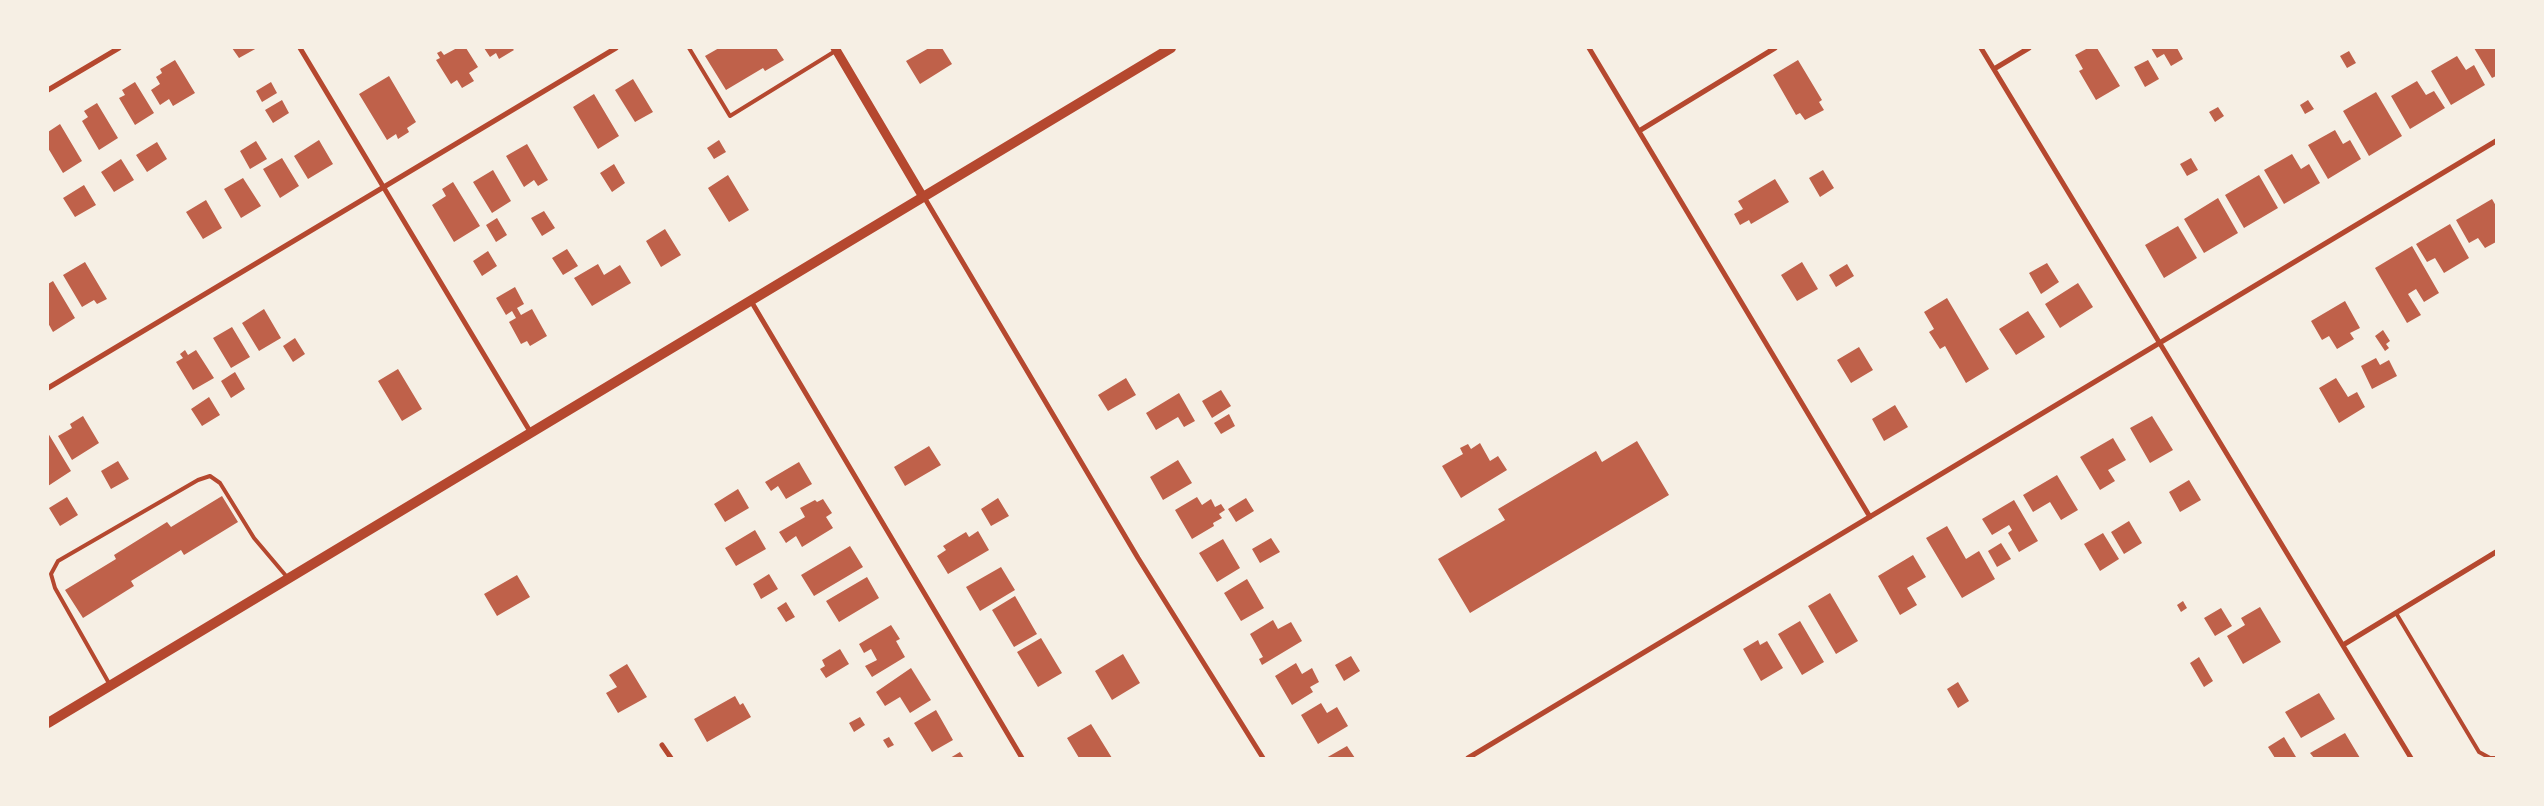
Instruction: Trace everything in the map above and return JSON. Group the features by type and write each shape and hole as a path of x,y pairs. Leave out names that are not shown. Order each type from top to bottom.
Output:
{"main road":[{"path":"48,723 1171,48"}],"street":[{"path":"48,90 118,48"},
{"path":"300,48 531,433"},
{"path":"48,388 616,48"},
{"path":"1589,48 1870,517"},
{"path":"1639,131 1776,48"},
{"path":"1981,48 2412,758"},
{"path":"1994,69 2029,48"},
{"path":"836,49 1138,558 1263,758"},
{"path":"1468,758 2496,141"},
{"path":"751,301 1022,758"},
{"path":"2343,645 2496,552"},
{"path":"662,745 671,758"}],"lane":[{"path":"689,48 730,116 836,49"},
{"path":"110,686 55,588 51,574 58,561 198,480 210,476 220,483 254,538 288,579"},
{"path":"2396,613 2479,752 2490,758 2496,758"}],"building":[{"path":"232,48 257,48 239,58"},
{"path":"457,48 466,48 478,67 469,73 474,81 462,88 457,80 451,84 436,60 440,58 437,53 441,51 444,55"},
{"path":"484,48 512,48 514,50 499,59 496,53 490,57"},
{"path":"719,48 776,48 784,60 765,71 763,68 726,90 705,56"},
{"path":"929,48 942,48 952,64 920,84 906,61"},
{"path":"2088,48 2097,48 2120,86 2096,100 2079,71 2083,69 2075,55"},
{"path":"2151,48 2177,48 2183,59 2171,66 2164,54 2157,58"},
{"path":"2474,48 2496,48 2496,76 2492,78"},
{"path":"2349,51 2356,63 2347,68 2340,56"},
{"path":"2457,56 2466,70 2474,65 2485,85 2451,105 2431,71"},
{"path":"175,60 195,93 173,106 169,99 160,105 151,90 160,84 156,77 162,73 160,69"},
{"path":"1798,60 1822,100 1819,102 1824,110 1805,120 1800,113 1796,115 1773,75"},
{"path":"2148,60 2159,79 2145,87 2134,67"},
{"path":"389,76 416,122 407,128 409,132 398,139 396,134 387,140 359,94"},
{"path":"633,79 653,112 635,122 615,90"},
{"path":"2417,81 2426,95 2434,91 2445,108 2410,129 2391,96"},
{"path":"135,82 154,113 135,125 119,98 125,95 122,90"},
{"path":"271,82 277,93 262,102 256,91"},
{"path":"2376,92 2402,136 2369,156 2343,111"},
{"path":"594,94 619,136 598,149 573,107"},
{"path":"282,100 289,113 273,123 265,110"},
{"path":"2308,100 2314,109 2305,114 2300,105"},
{"path":"97,103 118,138 99,150 82,121 88,117 84,111"},
{"path":"2218,107 2224,116 2215,122 2209,112"},
{"path":"60,124 82,161 63,173 48,148 48,132"},
{"path":"2335,130 2343,144 2350,140 2361,159 2328,179 2308,145"},
{"path":"319,140 333,164 308,179 294,156"},
{"path":"719,140 726,152 714,159 707,148"},
{"path":"256,141 267,159 250,169 240,151"},
{"path":"157,142 167,159 147,172 136,155"},
{"path":"527,144 548,180 538,186 534,180 524,187 506,156"},
{"path":"2292,154 2301,169 2309,164 2320,183 2284,204 2264,170"},
{"path":"282,158 299,186 280,198 263,169"},
{"path":"2191,158 2198,170 2187,176 2180,164"},
{"path":"121,159 134,180 114,192 101,172"},
{"path":"614,164 625,183 612,192 600,173"},
{"path":"493,170 511,201 492,213 473,182"},
{"path":"1823,170 1834,188 1820,197 1809,178"},
{"path":"728,175 749,210 729,222 708,188"},
{"path":"2259,175 2278,208 2244,228 2225,195"},
{"path":"243,178 261,206 241,218 224,189"},
{"path":"1775,179 1789,202 1751,224 1749,220 1740,225 1734,214 1743,209 1738,201"},
{"path":"453,182 480,226 454,242 432,205 446,196 442,189"},
{"path":"84,185 96,205 75,217 63,198"},
{"path":"2218,198 2238,233 2204,253 2184,219"},
{"path":"2492,199 2496,206 2496,242 2485,248 2478,238 2469,243 2456,220"},
{"path":"206,200 222,228 203,239 186,212"},
{"path":"544,211 555,228 542,236 531,218"},
{"path":"497,218 507,235 496,242 486,225"},
{"path":"2450,224 2469,258 2444,273 2435,258 2427,262 2416,244"},
{"path":"2178,226 2197,258 2164,278 2145,245"},
{"path":"665,229 681,255 661,267 646,241"},
{"path":"2412,246 2439,293 2424,302 2416,289 2408,294 2421,315 2407,323 2375,268"},
{"path":"567,249 578,266 563,275 552,258"},
{"path":"488,251 497,266 482,276 473,261"},
{"path":"85,262 107,299 97,304 94,300 82,307 63,275"},
{"path":"1802,262 1818,289 1797,301 1781,275"},
{"path":"2047,263 2059,282 2041,294 2029,273"},
{"path":"598,264 604,275 620,265 631,283 592,306 574,278"},
{"path":"1847,264 1854,276 1836,287 1829,275"},
{"path":"53,281 75,318 53,332 48,323 48,284"},
{"path":"2078,283 2093,307 2060,328 2045,304"},
{"path":"515,287 524,304 517,308 521,315 532,309 547,336 530,346 527,341 521,344 509,322 516,318 512,311 506,315 496,298"},
{"path":"1947,298 1989,369 1966,383 1945,346 1940,349 1929,332 1934,329 1924,312"},
{"path":"2345,301 2360,328 2350,333 2354,339 2337,349 2329,336 2322,340 2311,321"},
{"path":"264,309 281,338 259,351 242,323"},
{"path":"2028,311 2045,337 2016,355 1999,329"},
{"path":"232,327 250,357 231,368 213,338"},
{"path":"2383,330 2390,341 2386,344 2389,348 2385,351 2375,336"},
{"path":"295,338 305,354 293,362 283,346"},
{"path":"1859,347 1873,370 1851,383 1837,360"},
{"path":"185,350 188,355 196,350 214,378 193,390 176,362 183,358 180,354"},
{"path":"2376,358 2380,365 2389,360 2397,376 2372,389 2361,366"},
{"path":"398,369 422,409 402,421 378,381"},
{"path":"235,372 245,389 231,398 221,381"},
{"path":"1126,378 1136,395 1108,411 1098,395"},
{"path":"2336,378 2348,397 2357,392 2365,407 2339,423 2319,388"},
{"path":"1221,390 1231,406 1212,418 1202,401"},
{"path":"1179,393 1195,421 1184,427 1178,417 1156,430 1146,413"},
{"path":"209,397 220,415 202,426 191,409"},
{"path":"1895,405 1908,427 1884,441 1872,419"},
{"path":"1229,414 1235,426 1221,434 1214,423"},
{"path":"83,416 99,443 72,460 58,436 72,428 70,424"},
{"path":"2152,416 2173,450 2150,463 2130,428"},
{"path":"48,433 71,471 48,486"},
{"path":"2113,438 2126,460 2108,470 2115,481 2100,490 2080,457"},
{"path":"1637,441 1669,495 1470,613 1438,559 1505,520 1498,509 1596,451 1602,462"},
{"path":"1480,443 1490,461 1498,456 1507,470 1461,498 1442,466 1463,454 1460,448 1468,444 1471,449"},
{"path":"929,446 941,465 905,486 894,467"},
{"path":"1178,460 1192,483 1163,500 1150,477"},
{"path":"118,461 129,479 111,489 101,471"},
{"path":"799,462 812,484 786,499 778,486 771,491 765,482"},
{"path":"2057,475 2078,510 2061,520 2050,502 2033,512 2023,495"},
{"path":"2189,480 2201,500 2180,512 2169,492"},
{"path":"738,489 749,508 725,522 714,504"},
{"path":"222,496 238,522 184,555 181,550 131,581 134,586 83,618 65,590 116,559 114,555 167,522 171,527"},
{"path":"67,497 78,515 60,526 49,508"},
{"path":"1197,497 1202,505 1211,499 1215,507 1221,504 1225,510 1219,514 1222,518 1213,523 1214,526 1192,539 1175,510"},
{"path":"998,498 1009,516 991,526 981,509"},
{"path":"1246,498 1254,511 1236,522 1228,509"},
{"path":"823,499 832,513 826,517 833,528 802,547 796,536 786,543 779,532 805,517 800,508 815,500 817,502"},
{"path":"2014,500 2038,541 2019,552 2008,533 2012,530 2009,525 1992,535 1982,519"},
{"path":"2129,521 2142,543 2124,554 2111,532"},
{"path":"1947,526 1966,559 1979,551 1995,579 1962,598 1926,538"},
{"path":"755,530 766,549 736,566 725,548"},
{"path":"978,531 989,550 948,574 937,556 946,550 943,546 966,532 969,537"},
{"path":"2103,533 2119,559 2100,571 2084,544"},
{"path":"1271,538 1280,552 1260,563 1252,549"},
{"path":"1223,539 1240,568 1217,582 1199,553"},
{"path":"2001,543 2011,559 1997,567 1988,551"},
{"path":"850,546 863,567 814,596 801,575"},
{"path":"1913,555 1926,577 1907,588 1917,605 1900,615 1878,576"},
{"path":"1001,567 1015,590 980,611 966,587"},
{"path":"769,574 778,589 761,599 753,584"},
{"path":"517,575 530,597 497,616 484,594"},
{"path":"867,577 879,598 839,622 826,601"},
{"path":"1247,579 1264,608 1241,621 1224,593"},
{"path":"1830,593 1858,641 1836,654 1808,606"},
{"path":"1015,596 1037,634 1014,647 992,610"},
{"path":"2183,601 2187,608 2181,612 2177,605"},
{"path":"786,602 795,617 786,622 777,608"},
{"path":"2260,607 2281,642 2243,664 2227,636 2245,625 2241,618"},
{"path":"2221,608 2232,626 2215,636 2204,618"},
{"path":"1273,620 1278,629 1291,622 1302,641 1262,665 1259,659 1263,657 1250,634"},
{"path":"1800,621 1824,662 1802,675 1778,634"},
{"path":"891,625 900,639 896,641 905,657 872,677 865,666 877,660 871,649 864,653 859,644"},
{"path":"1041,638 1062,673 1038,687 1017,652"},
{"path":"1758,640 1760,645 1767,641 1783,668 1761,681 1743,649"},
{"path":"840,649 849,664 826,678 820,669 825,666 822,660"},
{"path":"1123,654 1140,683 1112,700 1095,671"},
{"path":"1351,656 1360,671 1344,681 1335,665"},
{"path":"2199,657 2213,681 2204,687 2190,663"},
{"path":"1296,663 1302,674 1312,668 1319,682 1310,687 1313,692 1292,705 1275,676"},
{"path":"627,664 647,697 618,713 606,693 617,687 609,675"},
{"path":"911,668 931,700 910,713 900,697 885,706 876,692"},
{"path":"1958,682 1969,701 1958,708 1947,689"},
{"path":"2319,693 2335,719 2301,738 2285,712"},
{"path":"735,696 740,705 743,703 751,717 707,742 694,719"},
{"path":"1321,703 1327,713 1337,707 1348,726 1318,744 1301,715"},
{"path":"936,710 953,740 932,752 914,723"},
{"path":"860,717 865,725 854,732 849,723"},
{"path":"1091,724 1112,758 1079,758 1067,738"},
{"path":"2345,733 2360,758 2314,758 2310,753"},
{"path":"889,737 894,745 888,748 883,740"},
{"path":"2284,737 2296,757 2275,758 2268,747"},
{"path":"1347,746 1355,758 1326,758"},
{"path":"960,752 964,758 950,758"}]}
